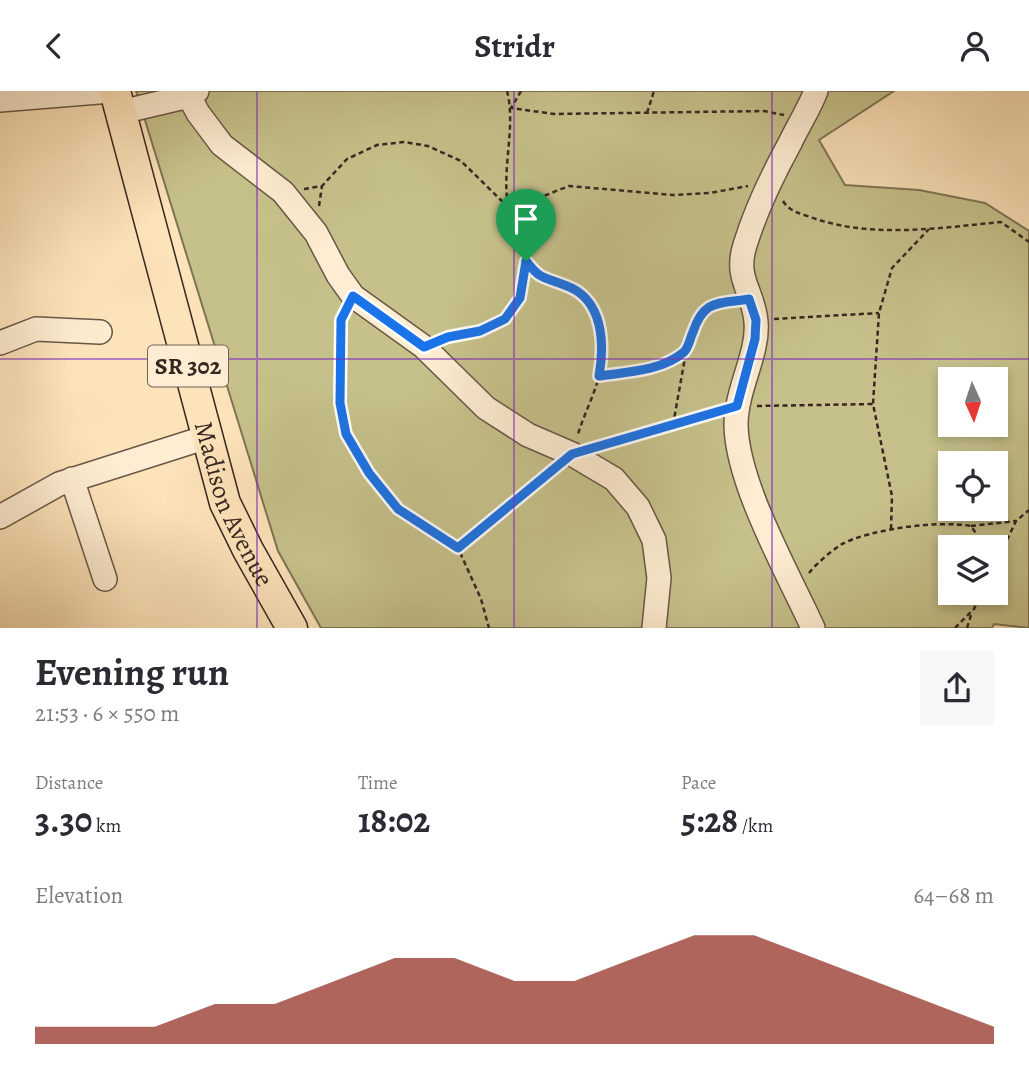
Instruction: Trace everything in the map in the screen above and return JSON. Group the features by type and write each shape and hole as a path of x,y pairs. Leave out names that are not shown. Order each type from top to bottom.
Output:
{"main road":[{"name":"Madison Avenue","path":"116,98 225,503 292,628"}],"street":[{"path":"813,628 746,475 738,448 737,406 755,339 752,309 740,270 744,247 769,182 817,91"},
{"path":"0,100 116,98 193,93 198,113 222,145 283,192 316,233 338,275 353,296 424,347 485,408 528,435 572,454 614,479 638,507 654,540 659,578 654,628"},
{"path":"0,343 36,329 100,332"},
{"path":"0,517 59,484 206,437"},
{"path":"72,479 105,579"}],"path":[{"path":"507,91 511,108 507,162 509,208 526,261 539,275 578,291 593,308 601,332 603,353 599,376 572,454"},
{"path":"511,108 521,91"},
{"path":"647,113 654,91"},
{"path":"511,108 554,114 764,111 785,115 800,124"},
{"path":"283,192 322,186 347,159 377,145 404,142 428,146 461,161 509,208"},
{"path":"891,529 892,496 873,404 879,313 892,268 929,229"},
{"path":"424,347 448,337 480,331 505,319 520,298 526,261"},
{"path":"353,296 341,320 340,403 346,434 369,473 398,509 458,548 481,599 489,628"},
{"path":"673,425 686,350 698,316 709,305 879,313"},
{"path":"599,376 649,369 686,350"},
{"path":"458,548 572,454 737,406 873,404"},
{"path":"1008,537 1016,521 1029,510"},
{"path":"800,599 810,571 843,544 891,529 957,524 971,526 1016,521"},
{"path":"971,526 977,535"},
{"path":"967,628 976,605"},
{"path":"955,628 974,609"}],"shaded area":[{"path":"136,91 894,91 819,140 845,185 919,190 985,203 1029,231 1029,628 994,624 992,628 321,628 278,551"}],"route":[{"path":"526,261 539,275 578,291 593,308 601,332 603,353 599,376 649,369 686,350 698,316 709,305 749,299 756,320 755,339 737,406 572,454 458,548 398,509 369,473 346,434 340,403 341,320 353,296 424,347 448,337 480,331 505,319 520,298 526,261"}]}
